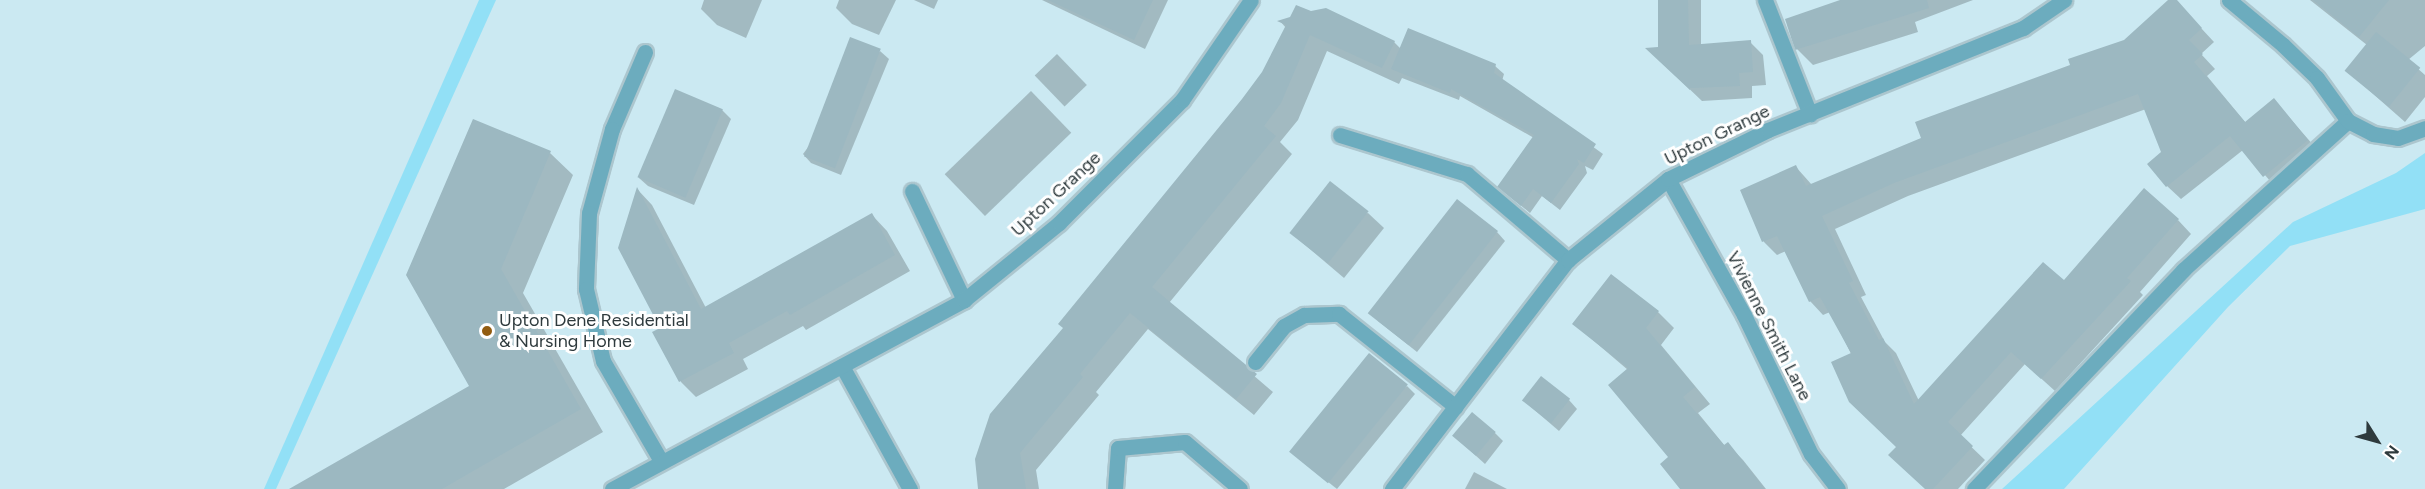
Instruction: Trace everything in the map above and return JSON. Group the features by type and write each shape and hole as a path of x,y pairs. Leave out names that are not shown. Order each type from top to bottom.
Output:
{"street":[{"name":"Upton Grange","path":"612,489 964,300 1059,223 1182,100 1251,0"},
{"path":"1765,0 1810,114"},
{"name":"Upton Grange","path":"1392,489 1456,407 1521,317 1568,260 1668,179 1768,130 2023,28 2064,0"},
{"path":"2229,0 2283,45 2317,78 2348,121 2373,134 2398,138 2425,128"},
{"path":"645,52 612,129 589,213 586,289 603,361 662,461"},
{"path":"1974,489 2183,270 2348,121"},
{"path":"1340,135 1467,174 1568,260"},
{"name":"Vivienne Smith Lane","path":"1668,179 1744,315 1811,454 1838,489"},
{"path":"912,191 964,300"},
{"path":"1255,362 1284,326 1304,315 1340,314 1456,407"},
{"path":"842,366 910,489"},
{"path":"1115,489 1118,448 1185,442 1240,489"}],"shaded area":[{"path":"479,0 496,0 276,489 264,489"},
{"path":"2425,153 2425,209 2290,246 2228,307 2064,489 2002,489 2293,222 2396,173"}],"building":[{"path":"1048,0 1153,0 1134,40"},
{"path":"1658,0 1688,0 1689,45 1751,40 1753,72 1739,73 1740,86 1690,88 1690,90 1645,48 1658,47"},
{"path":"1840,0 1927,0 1929,8 1795,50 1785,19"},
{"path":"2168,0 2177,0 2202,28 2189,40 2203,54 2194,62 2245,122 2274,98 2308,140 2263,177 2230,136 2166,187 2147,164 2161,152 2138,94 1894,183 1822,216 1853,281 1849,283 1879,340 1883,338 1914,404 2043,262 2064,280 2144,188 2179,219 2127,278 2131,281 2041,379 2011,352 1948,422 1973,446 1933,489 1925,489 1888,455 1896,447 1849,402 1831,362 1851,353 1820,297 1809,302 1777,236 1762,242 1740,190 1796,165 1806,186 1921,138 1915,122 2070,65 2068,59 2124,40"},
{"path":"2313,0 2389,0 2359,37"},
{"path":"1296,5 1311,11 1326,8 1395,41 1382,68 1310,35 1281,103 1264,126 1276,136 1152,287 1257,374 1236,399 1130,313 1080,374 1083,377 1020,453 1026,489 978,489 975,459 990,414 1063,328 1058,324 1242,99 1262,72 1286,25 1277,21 1290,17"},
{"path":"1408,28 1496,64 1494,73 1596,144 1584,163 1577,159 1579,164 1551,203 1533,189 1521,206 1497,187 1534,135 1451,89 1450,93 1391,69"},
{"path":"2376,32 2420,68 2389,107 2345,71"},
{"path":"850,37 881,49 835,168 804,156"},
{"path":"675,89 723,109 685,198 637,177"},
{"name":"Upton Dene Residential & Nursing Home","path":"473,119 551,151 501,269 581,409 442,489 289,489 469,386 406,275"},
{"path":"1330,181 1369,211 1328,263 1289,233"},
{"path":"637,187 701,309 872,213 895,255 790,315 787,311 729,343 734,353 679,382 652,332 660,328 618,248"},
{"path":"1457,199 1498,231 1409,345 1368,313"},
{"path":"1611,274 1659,311 1646,328 1695,387 1683,397 1724,445 1728,442 1765,489 1680,489 1660,464 1668,457 1608,385 1628,368 1572,324"},
{"path":"1369,353 1408,384 1328,483 1289,452"},
{"path":"1541,376 1570,399 1551,423 1522,400"},
{"path":"1472,412 1496,432 1476,456 1452,436"}],"place":[{"name":"Upton Dene Residential & Nursing Home","path":"487,331"}]}
